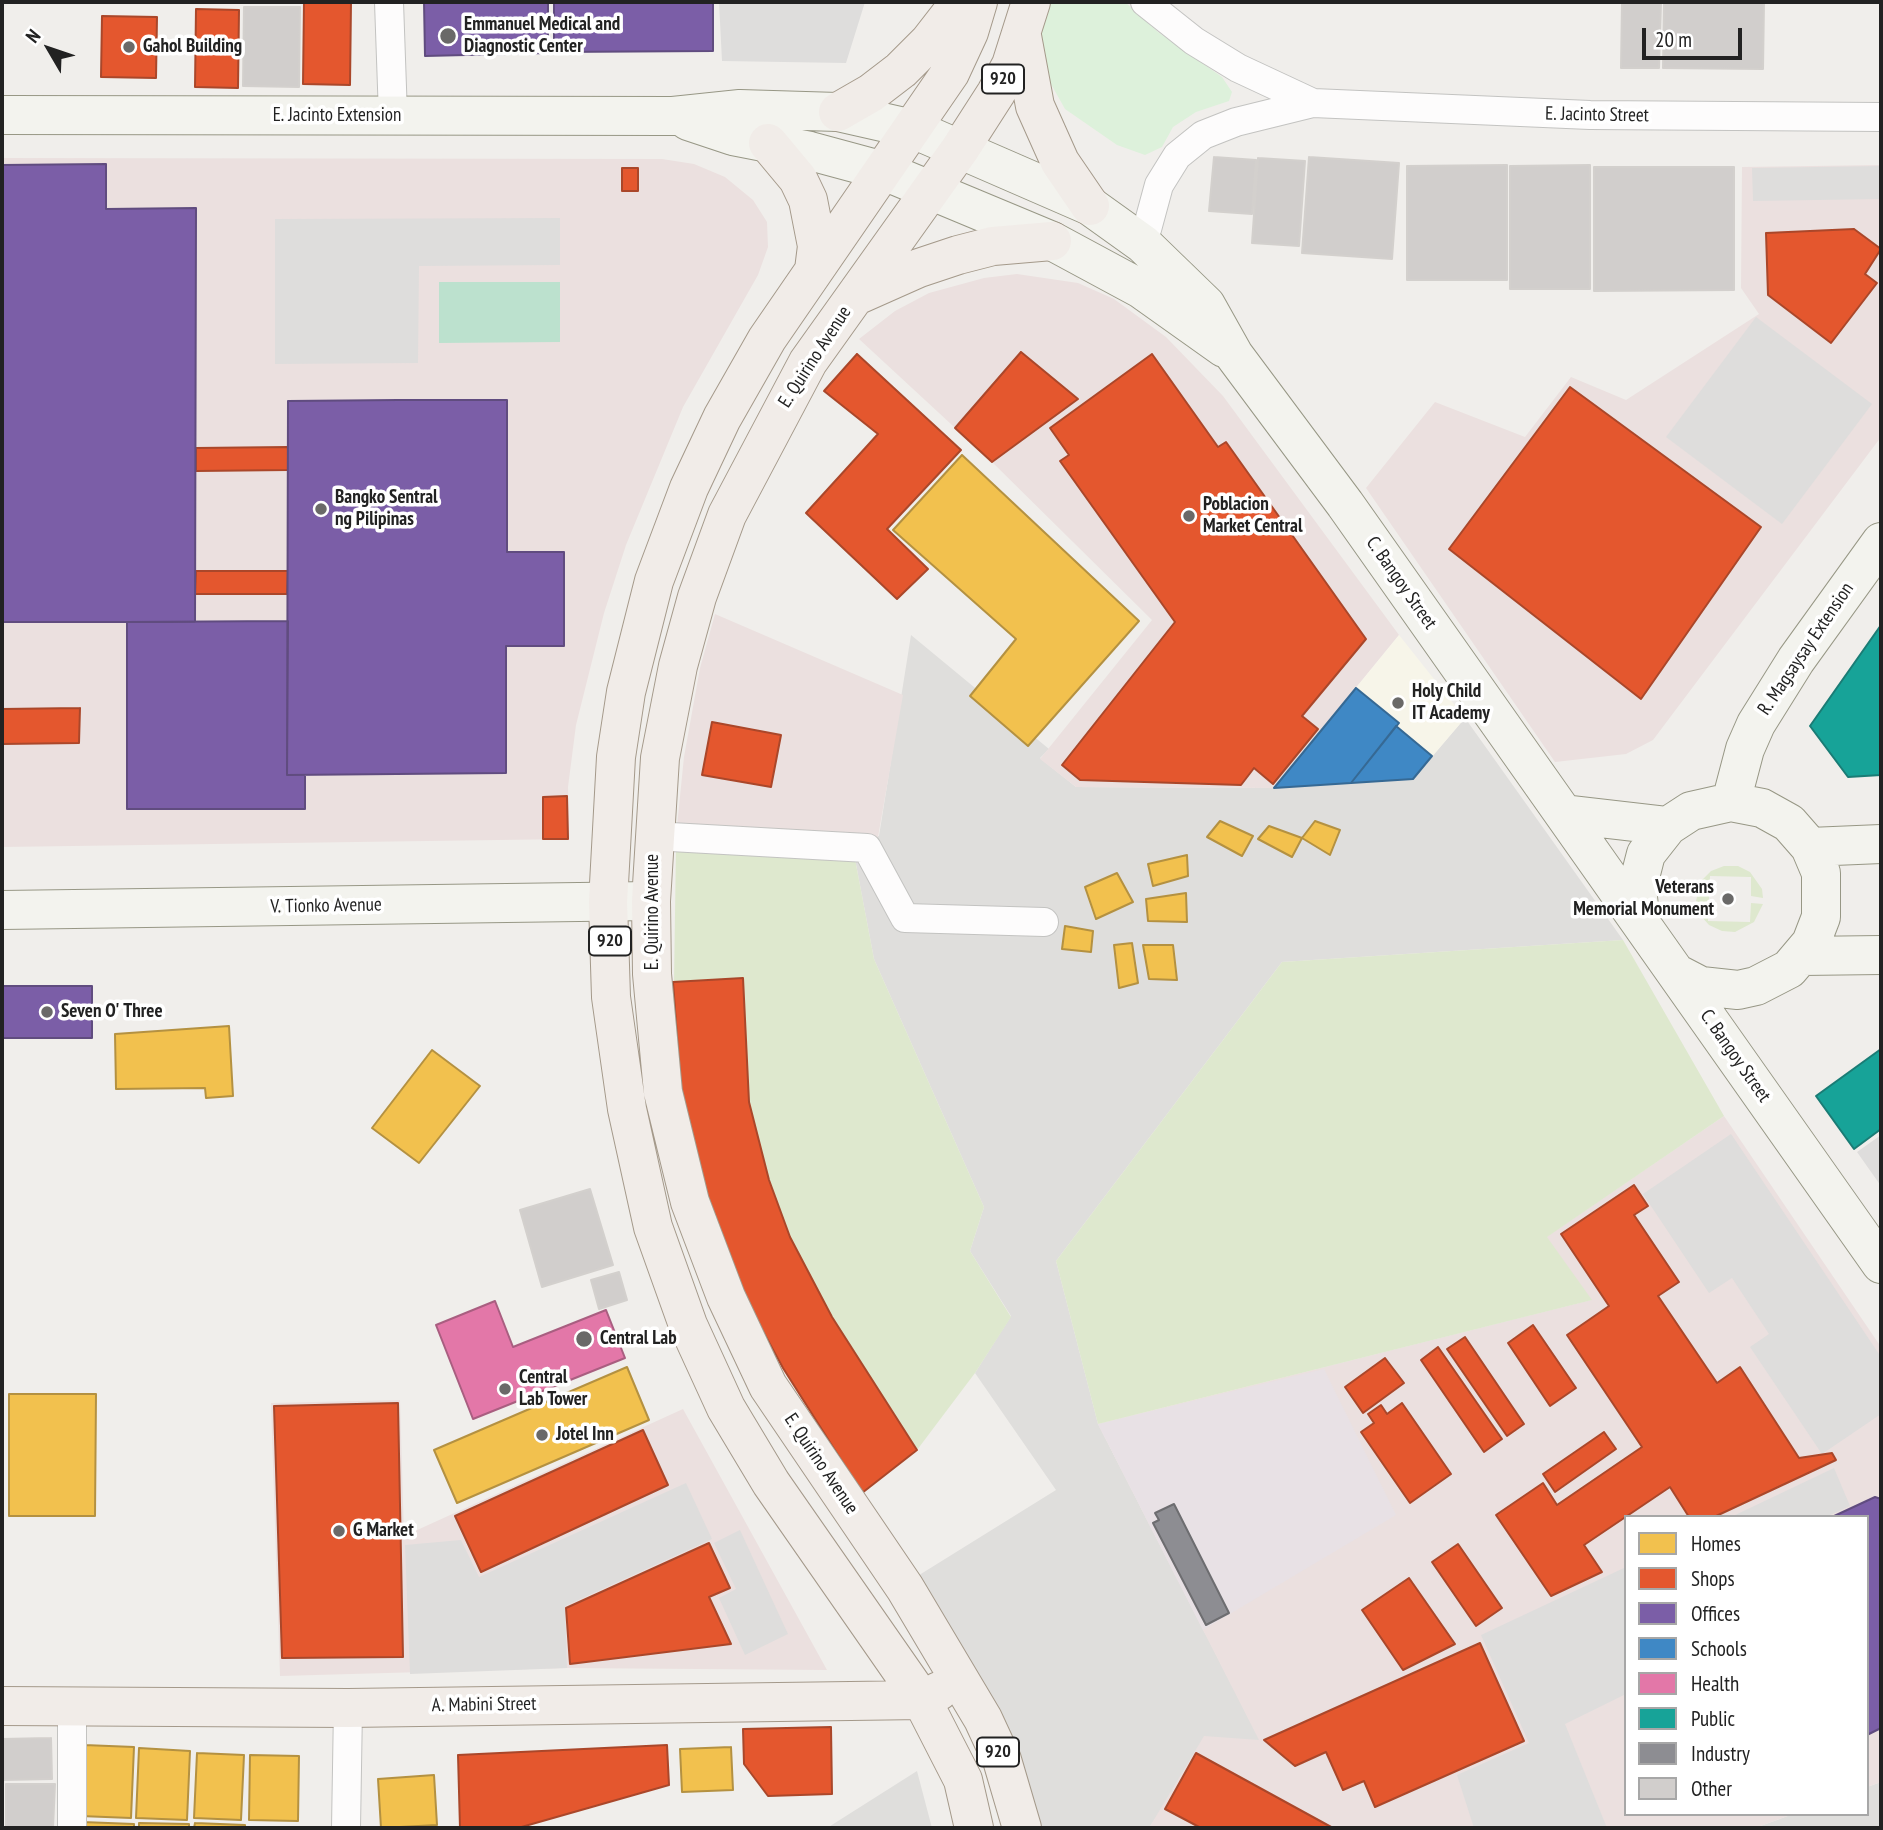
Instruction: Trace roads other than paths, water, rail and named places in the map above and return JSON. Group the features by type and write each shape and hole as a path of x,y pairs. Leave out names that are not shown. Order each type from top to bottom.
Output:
{"main road":[{"path":"838,112 871,93 901,70 929,43 960,2"},
{"name":"920","path":"974,1828 962,1780 922,1700 771,1483 726,1408 688,1325 653,1227 627,1109 611,997 608,902 616,757 626,692 654,581 689,488 722,418 767,339 950,73 969,32 978,2"},
{"path":"1026,19 1035,106 1060,162 1090,206"},
{"name":"E. Quirino Avenue","path":"1022,1828 1002,1760 961,1680 905,1588 768,1386 726,1297 690,1202 663,1092 652,974 650,901 660,758 678,666 697,597 727,515 808,362 960,149 996,93 1026,19"},
{"name":"E. Jacinto Extension","path":"2,115 673,116 740,110 838,112 913,129 960,149"},
{"name":"E. Jacinto Extension","path":"673,116 733,136 884,171 931,190"},
{"path":"768,143 798,179 808,200 817,246 814,270"},
{"name":"C. Bangoy Street","path":"960,149 1090,206 1143,244 1206,304 1234,355 1291,428 1881,1264"},
{"name":"C. Bangoy Street","path":"931,190 1052,241 1141,289 1234,355"},
{"path":"854,297 958,255 993,246 1052,241"},
{"name":"R. Magsaysay Extension","path":"1731,803 1745,749 1756,724 1796,660 1881,542"},
{"path":"1641,923 1636,906 1640,871 1646,854 1668,826 1691,811 1731,803 1762,808 1776,814 1801,834 1821,873 1823,903 1817,931 1802,956 1773,979 1738,990 1701,986 1676,973"},
{"path":"1564,814 1668,826"},
{"path":"1810,847 1881,844"},
{"name":"V. Tionko Avenue","path":"2,910 650,901"},
{"path":"1802,956 1881,955"},
{"name":"A. Mabini Street","path":"2,1706 348,1708 922,1700 961,1680"}],"street":[{"path":"389,2 393,116"},
{"name":"E. Jacinto Street","path":"1145,2 1194,41 1227,62 1277,89 1312,103"},
{"name":"E. Jacinto Street","path":"1143,244 1159,185 1177,156 1203,135 1236,122 1312,103 1590,116 1881,117"},
{"path":"653,836 867,848 905,918 1044,922"},
{"path":"72,1707 72,1828"},
{"path":"346,1828 348,1708"}],"place":[{"name":"Emmanuel Medical and Diagnostic Center","path":"448,36"},
{"name":"Gahol Building","path":"129,47"},
{"name":"Bangko Sentral ng Pilipinas","path":"321,509"},
{"name":"Poblacion Market Central","path":"1189,516"},
{"name":"Holy Child IT Academy","path":"1398,703"},
{"name":"Veterans Memorial Monument","path":"1728,899"},
{"name":"Seven O' Three","path":"47,1012"},
{"name":"Central Lab","path":"584,1339"},
{"name":"Central Lab Tower","path":"505,1389"},
{"name":"Jotel Inn","path":"542,1435"},
{"name":"G Market","path":"339,1531"}]}
